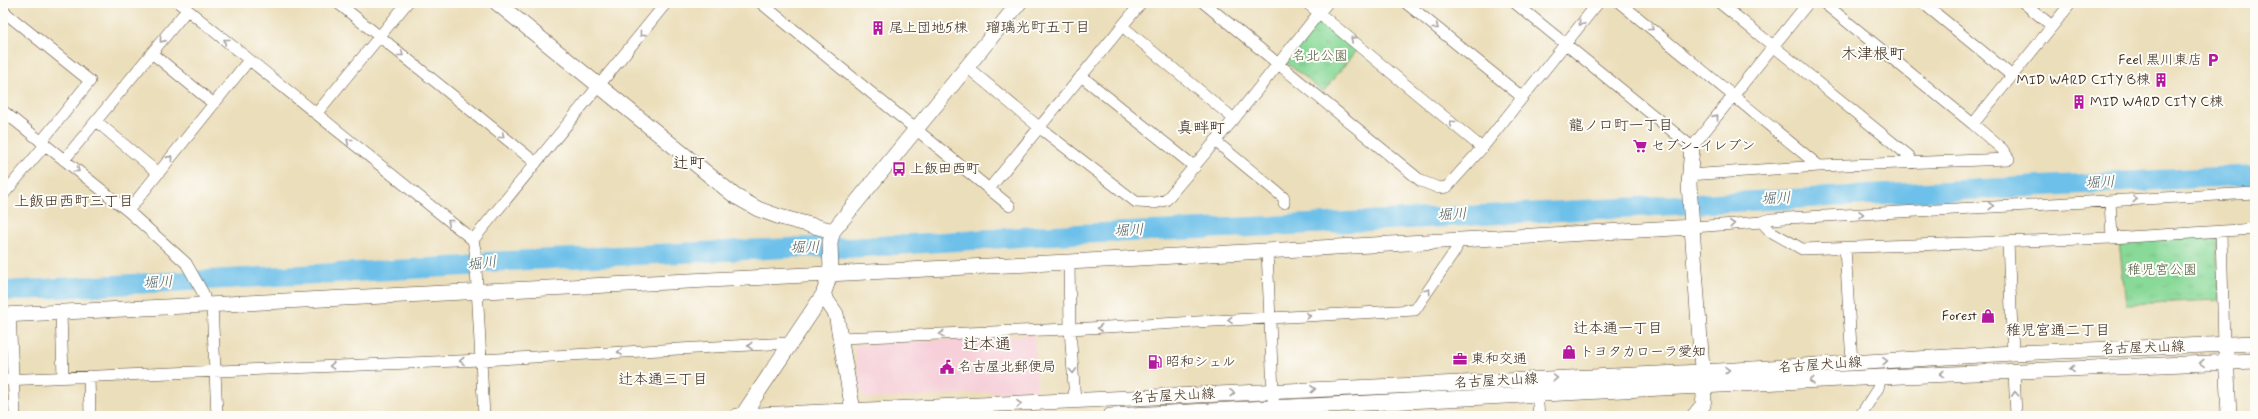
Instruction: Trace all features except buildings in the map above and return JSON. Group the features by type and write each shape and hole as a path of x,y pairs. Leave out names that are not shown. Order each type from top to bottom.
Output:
{"street":[{"path":"338,3 536,163"},
{"path":"316,114 407,3"},
{"path":"497,3 734,196 758,209 832,236"},
{"path":"484,416 475,249 536,163 666,3"},
{"path":"761,3 1010,206"},
{"path":"742,416 822,295 831,268 832,236 1019,3"},
{"path":"989,189 1141,3"},
{"path":"1204,3 1421,181 1439,188 1447,187 1482,148 1598,3"},
{"path":"1306,3 1482,148"},
{"path":"966,68 1040,128 1136,202 1156,204 1166,200 1195,168 1215,141 1327,3"},
{"path":"1406,3 1522,97"},
{"path":"1515,3 1692,147"},
{"path":"1620,3 1819,166"},
{"path":"1720,3 1909,156 1912,163"},
{"path":"1694,416 1703,405 1704,387 1689,175 1692,147 1808,3"},
{"path":"1689,175 1819,166 2009,159 2002,149 1973,124 1824,3"},
{"path":"1924,3 2011,75"},
{"path":"2024,3 2052,26"},
{"path":"1973,124 2011,75 2071,3"},
{"path":"64,160 152,53 183,6 316,114 475,249"},
{"path":"3,11 90,81 3,195"},
{"path":"1122,26 1234,119"},
{"path":"152,53 214,104"},
{"path":"128,211 249,60"},
{"path":"1081,76 1195,168"},
{"path":"3,111 128,211 188,266 207,301 215,370 217,416"},
{"path":"96,121 158,173"},
{"path":"1215,141 1284,198 1284,203"},
{"path":"15,416 8,380 6,315 207,301 831,268 1069,262 1459,239 1692,222 1762,222 1770,219 2255,193"},
{"path":"2110,201 2112,238"},
{"path":"1762,222 1770,231 1802,249 2112,238 2255,229"},
{"path":"2221,232 2224,345 2228,362 2229,416"},
{"path":"840,338 1070,329 1415,310 1454,251 1459,239"},
{"path":"2008,242 2013,353"},
{"path":"1845,248 1852,363"},
{"path":"1267,250 1274,412"},
{"path":"1069,262 1070,329 1075,401"},
{"path":"822,295 836,314 854,413"},
{"path":"61,312 63,377"},
{"name":"名古屋犬山線","path":"737,416 854,413 1274,391 1702,372 2013,353 2255,343"},
{"path":"8,380 215,370 481,360 789,344"},
{"name":"名古屋犬山線","path":"1110,416 1274,412 1537,394 2255,361"},
{"path":"2014,371 2016,416"},
{"path":"89,376 90,416"},
{"path":"1860,416 1878,388 1881,377"},
{"path":"1537,394 1539,416"}],"shaded area":[{"path":"1034,335 1037,390 868,399 862,393 854,345"}],"green space":[{"name":"名北公園","path":"1317,21 1323,22 1357,49 1323,92 1288,64 1288,56"},
{"name":"稚児宮公園","path":"2213,235 2217,240 2219,300 2126,304 2119,241"}],"waterway":[{"name":"堀川","path":"3,291 466,266 487,262 810,247 848,248 1051,235 1252,227 2255,175"}],"place":[{"name":"尾上団地5棟","path":"878,28"},
{"name":"Feel 黒川東店","path":"2213,60"},
{"name":"MID WARD CITY B棟","path":"2161,80"},
{"name":"MID WARD CITY C棟","path":"2079,102"},
{"name":"セブン-イレブン","path":"1640,146"},
{"name":"上飯田西町","path":"899,169"},
{"name":"Forest","path":"1988,316"},
{"name":"トヨタカローラ愛知","path":"1569,352"},
{"name":"東和交通","path":"1460,359"},
{"name":"昭和シェル","path":"1155,362"},
{"name":"名古屋北郵便局","path":"947,367"}],"district":[{"name":"瑠璃光町五丁目","path":"1038,28"},
{"name":"木津根町","path":"1873,54"},
{"name":"龍ノ口町一丁目","path":"1621,126"},
{"name":"真畔町","path":"1201,128"},
{"name":"辻町","path":"689,163"},
{"name":"上飯田西町三丁目","path":"74,202"},
{"name":"辻本通一丁目","path":"1618,329"},
{"name":"稚児宮通二丁目","path":"2058,331"},
{"name":"辻本通","path":"987,344"},
{"name":"辻本通三丁目","path":"663,380"}]}
